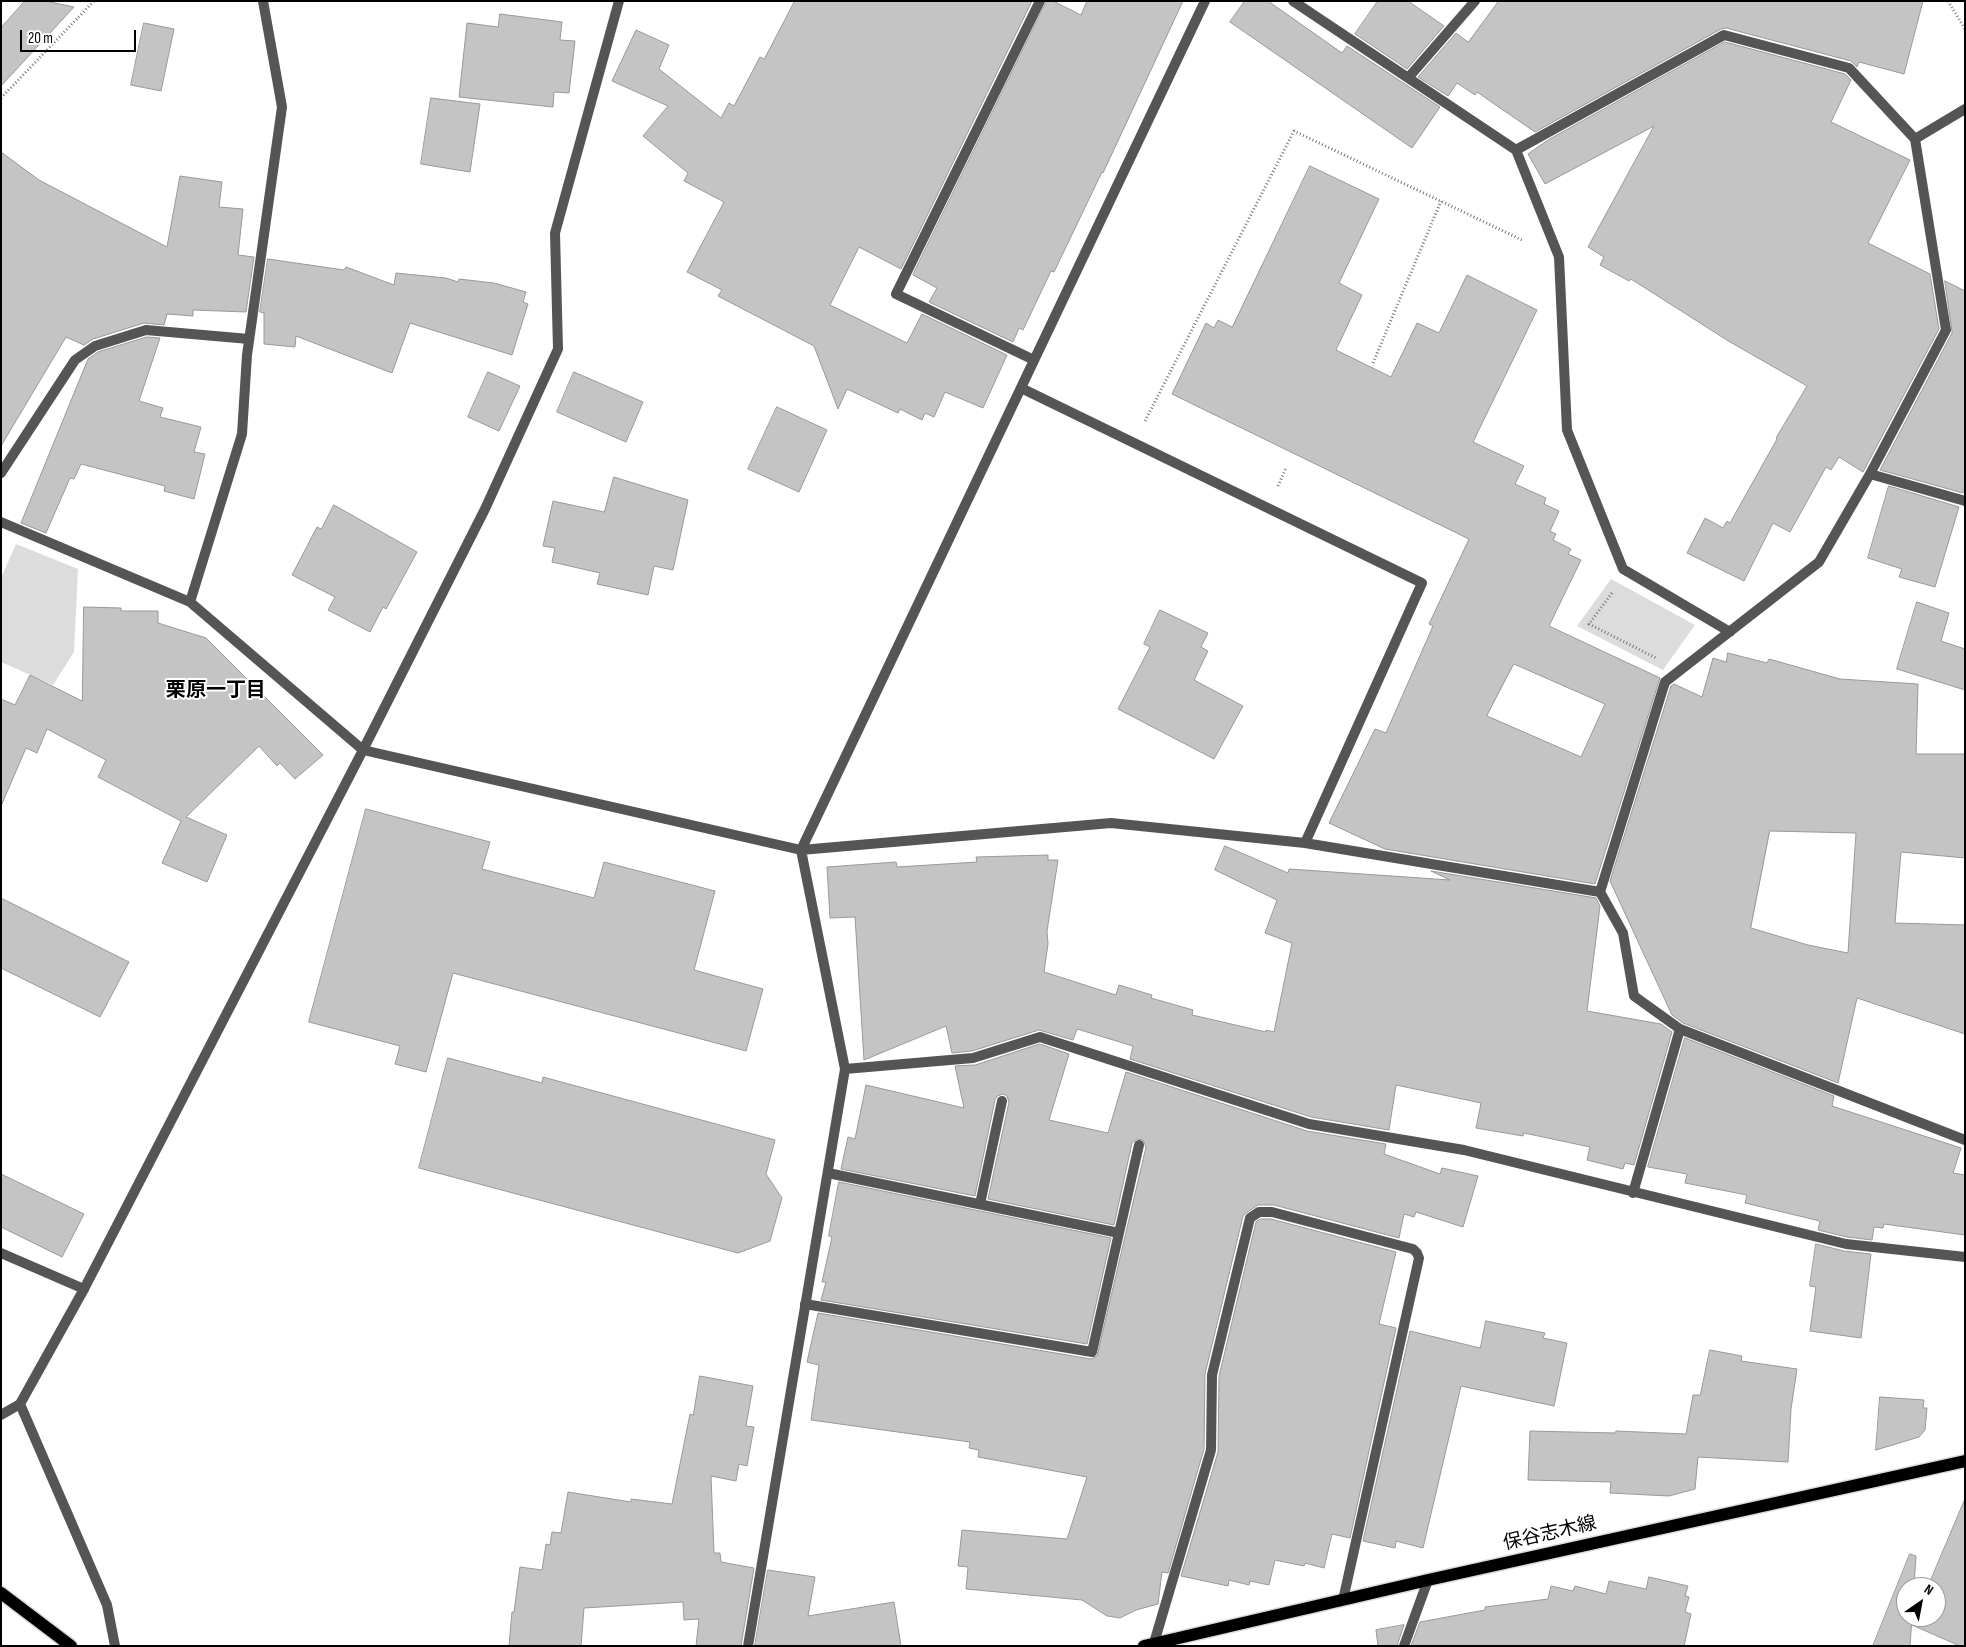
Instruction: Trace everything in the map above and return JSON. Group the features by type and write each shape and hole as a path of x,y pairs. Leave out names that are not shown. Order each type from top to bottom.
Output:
{"main road":[{"name":"保谷志木線","path":"1149,1645 1428,1580 1965,1461"},
{"path":"1,1593 71,1646"}],"street":[{"path":"190,602 242,434 250,339 282,107 262,1"},
{"path":"1,1415 20,1404 84,1290 485,510 558,349 556,233 619,1"},
{"path":"1034,360 896,294 1040,1"},
{"path":"748,1646 845,1069 801,850 1205,1"},
{"path":"1293,1 1516,150 1559,257 1567,430 1623,569 1730,632"},
{"path":"1408,78 1475,1"},
{"path":"1516,150 1724,35 1849,68 1915,139 1946,330 1870,474 1819,562 1666,682 1600,892 1623,933 1634,996 1680,1028 1965,1140"},
{"path":"1915,139 1965,109"},
{"path":"1,473 75,360 95,346 146,330 250,339"},
{"path":"1021,388 1422,583 1306,844"},
{"path":"1870,474 1965,500"},
{"path":"1,522 190,602 363,750 801,850 1111,823 1306,844 1600,892"},
{"path":"1634,1193 1680,1028"},
{"path":"845,1069 973,1058 1040,1037 1309,1124 1464,1150 1846,1244 1965,1258"},
{"path":"980,1204 1002,1101"},
{"path":"805,1304 1092,1352 1139,1145"},
{"path":"828,1172 1119,1233"},
{"path":"1149,1645 1211,1450 1212,1375 1250,1218 1259,1212 1272,1212 1413,1249 1419,1258 1343,1600"},
{"path":"1,1253 84,1290"},
{"path":"20,1404 107,1606 115,1646"},
{"path":"1404,1646 1428,1580"}],"path":[{"path":"1,98 94,1"},
{"path":"1948,1 1965,29"},
{"path":"1133,443 1294,131 1529,243"},
{"path":"1373,363 1441,201"},
{"path":"1628,572 1588,624 1680,670"}],"shaded area":[{"path":"16,544 78,569 74,652 53,685 1,662 1,578"},
{"path":"1611,579 1695,625 1663,670 1577,626"}],"building":[{"path":"25,1 45,1 74,7 1,86 1,28"},
{"path":"795,1 1032,1 901,269 859,247 830,305 907,343 922,314 1007,355 983,408 945,392 934,417 925,413 922,420 900,409 898,413 847,389 838,409 814,346 718,296 722,290 687,272 724,202 684,181 688,173 643,136 668,106 612,81 636,30 669,45 659,69 721,118 729,103 734,106 760,57 764,59"},
{"path":"1047,1 1053,1 1081,15 1087,1 1183,1 1103,173 1054,272 1051,271 1023,330 1019,328 1013,342 929,302 937,288 913,275"},
{"path":"1245,1 1268,1 1342,53 1347,46 1440,107 1412,148 1230,22"},
{"path":"1378,1 1408,1 1444,26 1407,69 1355,34"},
{"path":"1499,1 1923,1 1904,74 1859,62 1857,67 1851,61 1726,28 1721,29 1535,132 1477,92 1475,95 1457,83 1448,96 1418,77 1456,33 1468,42"},
{"path":"500,14 562,22 560,40 575,41 569,93 554,92 553,107 459,97 467,23 498,27"},
{"path":"144,23 174,29 161,91 131,85"},
{"path":"1725,42 1845,74 1851,80 1831,122 1910,160 1868,243 1930,274 1939,329 1863,472 1839,457 1831,470 1826,467 1790,532 1773,523 1744,581 1687,553 1705,518 1723,528 1727,521 1730,523 1776,438 1807,386 1730,342 1631,279 1629,281 1600,265 1604,257 1588,247 1654,126 1545,184 1528,154 1548,140"},
{"path":"431,98 480,104 470,172 421,164"},
{"path":"1,152 39,180 167,247 180,176 222,182 219,207 243,209 238,255 254,257 246,312 193,310 193,316 167,314 164,325 144,323 93,339 84,345 66,337 1,446"},
{"path":"1310,166 1379,199 1339,283 1362,295 1336,350 1391,377 1417,323 1439,333 1467,275 1537,310 1473,442 1524,466 1515,484 1546,498 1544,504 1559,511 1550,531 1556,534 1553,540 1571,549 1568,554 1581,560 1549,626 1660,678 1595,884 1385,849 1329,823 1375,729 1386,733 1433,626 1429,624 1469,539 1172,394 1206,323 1214,328 1218,320 1232,327","holes":["1514,664 1605,704 1581,757 1487,716"]},
{"path":"268,259 344,270 346,267 394,285 396,273 446,278 458,282 459,279 494,283 526,292 523,302 528,304 512,355 410,323 392,373 296,336 295,347 264,344 264,313 260,312"},
{"path":"1945,281 1965,291 1965,488 1963,493 1880,470 1952,333"},
{"path":"147,337 160,338 139,401 163,408 160,417 201,427 194,452 205,454 194,499 164,491 165,486 81,464 74,479 70,478 46,533 21,523 88,359 98,352"},
{"path":"488,372 520,386 499,431 468,417"},
{"path":"574,372 643,402 626,442 557,412"},
{"path":"777,407 827,430 799,492 748,469"},
{"path":"614,477 688,500 673,570 654,566 648,595 597,584 600,573 552,562 555,548 543,546 553,501 604,512"},
{"path":"1889,486 1959,507 1935,587 1899,577 1902,569 1868,558"},
{"path":"334,505 417,552 386,609 383,607 370,632 328,610 335,597 292,575 317,527 321,529"},
{"path":"1917,602 1949,613 1941,641 1965,649 1965,690 1897,669"},
{"path":"84,607 121,608 121,611 158,611 158,623 206,638 323,755 295,779 280,763 277,766 259,746 186,817 227,835 207,882 162,863 181,821 98,777 106,760 47,729 37,753 26,748 1,806 1,699 15,705 30,675 82,701"},
{"path":"1160,610 1208,633 1201,647 1208,651 1194,680 1243,706 1214,759 1118,709 1150,647 1144,644"},
{"path":"1728,653 1767,663 1769,659 1840,679 1918,684 1916,754 1965,754 1965,858 1901,852 1895,923 1965,925 1965,1034 1857,998 1838,1083 1683,1023 1672,1015 1610,881 1671,686 1674,684 1702,697 1713,658 1726,662","holes":["1770,831 1856,833 1848,953 1808,945 1751,928"]},
{"path":"366,809 490,842 482,869 594,898 604,862 715,891 694,970 763,989 746,1051 453,973 426,1072 395,1064 400,1046 309,1022"},
{"path":"1225,846 1288,873 1289,869 1450,880 1431,871 1596,898 1600,906 1587,1011 1661,1024 1672,1032 1634,1165 1625,1163 1623,1169 1587,1160 1590,1147 1524,1133 1523,1136 1476,1128 1481,1103 1396,1085 1389,1130 1311,1117 1130,1059 1133,1046 1077,1029 1073,1040 1039,1030 972,1051 952,1053 946,1026 864,1060 855,917 830,918 827,867 896,862 897,867 977,862 976,857 1048,855 1048,860 1058,860 1047,931 1048,944 1044,972 1116,995 1119,985 1152,995 1151,998 1193,1010 1192,1015 1266,1032 1266,1030 1274,1032 1292,943 1265,933 1277,900 1215,870"},
{"path":"1,898 129,962 100,1017 1,968"},
{"path":"1685,1038 1834,1096 1832,1106 1961,1148 1953,1173 1965,1175 1965,1235 1884,1224 1883,1228 1874,1227 1872,1240 1847,1237 1818,1230 1820,1221 1745,1203 1747,1195 1685,1183 1687,1174 1648,1167"},
{"path":"1040,1044 1069,1054 1049,1120 1108,1133 1126,1072 1307,1131 1386,1144 1384,1154 1440,1174 1442,1168 1478,1176 1463,1227 1416,1212 1414,1217 1404,1214 1399,1238 1274,1205 1258,1205 1243,1216 1205,1374 1204,1449 1168,1573 1162,1572 1158,1604 1136,1610 1120,1618 1107,1616 1082,1600 966,1589 968,1567 958,1566 962,1530 1067,1539 1087,1477 978,1457 979,1450 969,1448 970,1442 811,1420 819,1365 807,1362 818,1313 1091,1359 1097,1356 1146,1147 1143,1140 1137,1139 1132,1143 1114,1225 988,1199 1009,1102 1007,1096 1003,1094 997,1096 995,1100 975,1196 841,1169 848,1137 855,1139 866,1085 964,1108 955,1066 975,1065"},
{"path":"448,1058 542,1083 543,1077 775,1140 766,1174 782,1198 770,1241 738,1253 419,1168"},
{"path":"1,1174 84,1214 62,1257 1,1227"},
{"path":"839,1182 1111,1238 1087,1344 821,1300 826,1282 822,1282 832,1237 829,1236"},
{"path":"1261,1219 1271,1219 1396,1252 1379,1324 1396,1328 1350,1538 1332,1534 1324,1568 1305,1563 1304,1566 1275,1560 1269,1585 1250,1581 1249,1585 1229,1580 1228,1586 1181,1576 1218,1452 1219,1376 1256,1222"},
{"path":"1816,1244 1844,1251 1871,1254 1861,1338 1810,1331 1816,1287 1810,1286"},
{"path":"1486,1321 1545,1333 1543,1338 1567,1343 1554,1406 1461,1386 1423,1548 1396,1541 1395,1548 1363,1541 1410,1331 1480,1348"},
{"path":"1710,1350 1742,1356 1741,1361 1797,1369 1791,1409 1788,1462 1698,1457 1695,1489 1669,1496 1610,1493 1611,1482 1528,1480 1530,1431 1615,1433 1616,1431 1686,1434 1693,1395 1700,1395"},
{"path":"700,1376 753,1386 746,1426 754,1427 747,1466 739,1464 736,1481 711,1476 714,1553 720,1553 721,1562 754,1568 741,1646 696,1646 699,1619 684,1620 683,1602 584,1608 581,1646 509,1646 512,1612 514,1612 520,1567 542,1570 546,1544 550,1545 552,1532 561,1533 568,1492 631,1502 631,1499 672,1504 690,1414 693,1415"},
{"path":"1880,1397 1924,1400 1923,1408 1927,1408 1925,1430 1919,1437 1876,1450"},
{"path":"1965,1499 1965,1646 1960,1646 1917,1627 1946,1627 1946,1577 1932,1577"},
{"path":"1910,1554 1916,1556 1915,1577 1901,1577"},
{"path":"768,1570 815,1577 808,1616 894,1602 901,1646 755,1646"},
{"path":"1649,1577 1688,1586 1685,1596 1689,1597 1685,1612 1691,1614 1684,1646 1411,1646 1420,1622 1485,1610 1485,1607 1548,1599 1551,1586 1573,1591 1575,1586 1606,1594 1609,1581 1646,1589"},
{"path":"1896,1589 1896,1627 1911,1627 1910,1646 1873,1646"},
{"path":"1404,1625 1397,1646 1378,1646 1376,1630"}],"district":[{"name":"栗原一丁目","path":"216,691"}]}
